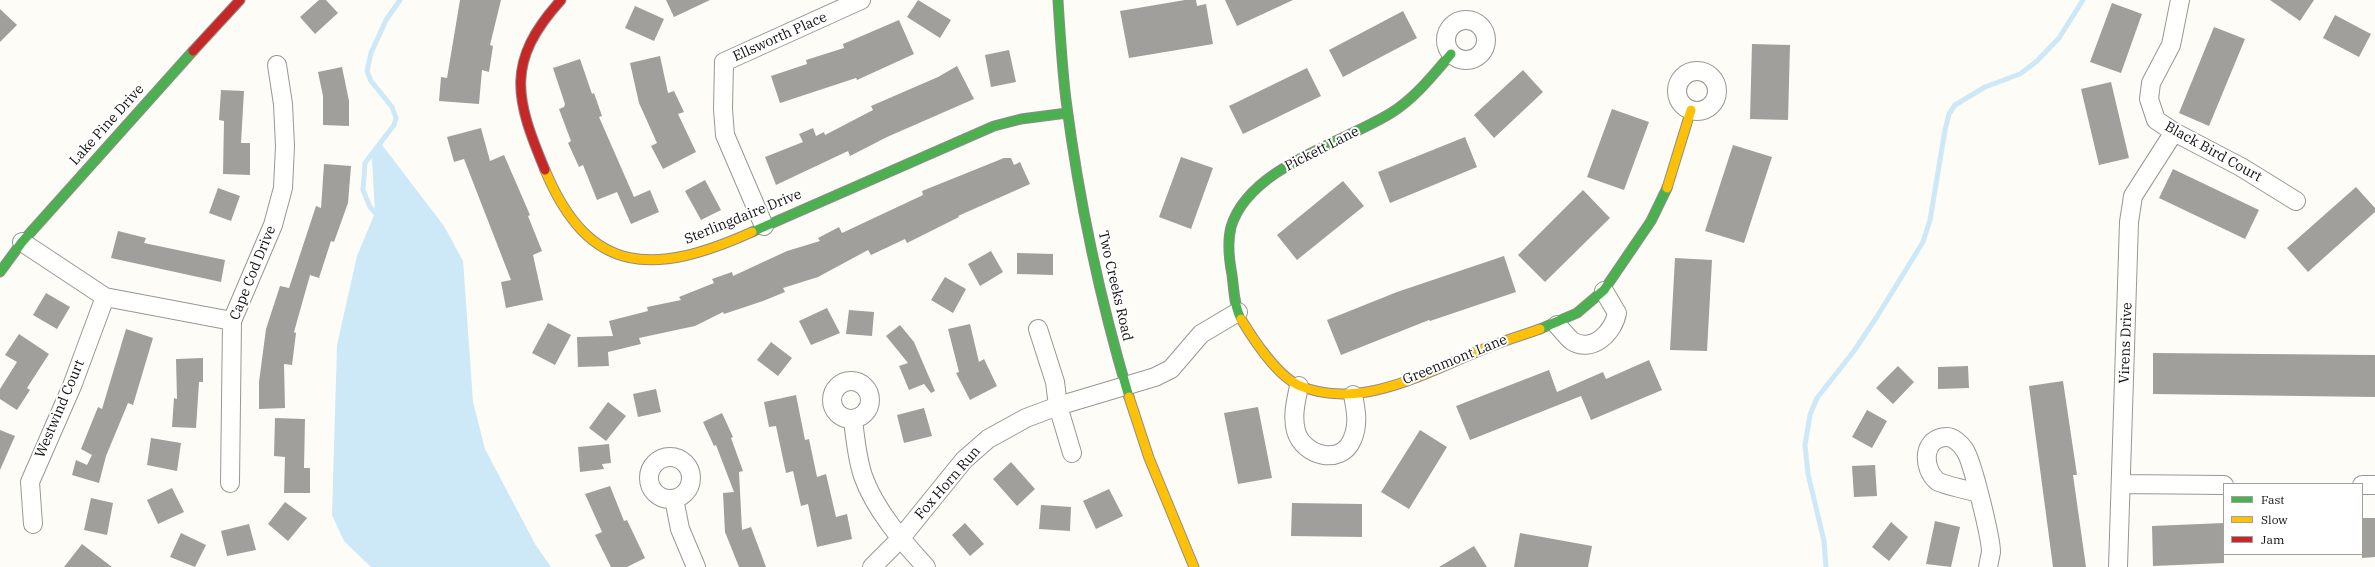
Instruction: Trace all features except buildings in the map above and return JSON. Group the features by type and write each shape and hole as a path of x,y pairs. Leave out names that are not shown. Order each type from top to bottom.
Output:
{"street":[{"name":"Lake Pine Drive","path":"0,272 22,242 240,0"},
{"name":"Sterlingdaire Drive","path":"561,0 537,28 529,44 522,72 520,98 536,147 559,199 588,237 604,250 622,256 645,259 664,259 698,252 764,226 996,126 1067,113"},
{"name":"Ellsworth Place","path":"764,226 725,135 723,109 724,62 861,0"},
{"name":"Two Creeks Road","path":"1058,0 1067,113 1083,208 1096,270 1125,385 1169,508 1194,567"},
{"name":"Black Bird Court","path":"2180,0 2171,45 2151,83 2149,99 2156,120 2174,132 2241,167 2296,201"},
{"name":"Pickett Lane","path":"1238,312 1228,246 1230,227 1238,211 1262,184 1286,164 1382,118 1401,106 1417,94 1451,54"},
{"name":"Cape Cod Drive","path":"230,483 232,321 273,225 283,188 285,146 283,111 277,65"},
{"name":"Greenmont Lane","path":"1238,312 1270,359 1284,375 1299,386 1329,393 1353,395 1390,386 1505,340 1557,325 1583,311 1604,291 1617,270 1643,235 1662,202 1682,146 1691,110"},
{"name":"Virens Drive","path":"2118,567 2131,207 2137,189 2174,132"},
{"path":"22,242 105,297 232,321"},
{"path":"1557,325 1573,341 1585,344 1596,342 1606,336 1615,324 1618,313 1604,291"},
{"name":"Westwind Court","path":"34,524 30,482 72,386 105,297"},
{"path":"1125,385 1155,377 1170,369 1201,334 1238,312"},
{"path":"1038,329 1055,382 1058,406 1072,454"},
{"name":"Fox Horn Run","path":"872,567 900,539 964,460 988,439 1026,418 1058,406 1125,385"},
{"path":"1299,386 1294,412 1296,432 1304,446 1313,454 1332,455 1344,451 1352,441 1357,415 1353,395"},
{"path":"853,419 856,447 863,477 900,539 926,567"},
{"path":"2121,484 2223,485"},
{"path":"2363,485 2375,485"},
{"path":"1978,493 1988,529 1991,551 1988,567"},
{"path":"674,499 680,529 696,567"}],"water":[{"path":"379,141 444,226 463,261 473,402 485,449 535,544 551,567 371,567 344,541 332,515 337,345 357,256 375,213 372,159"}],"waterway":[{"path":"379,217 370,207 363,190 365,163 394,125 396,118 392,107 371,81 367,71 371,53 386,20 400,0"},
{"path":"1826,567 1824,541 1808,474 1805,445 1810,415 1817,398 1854,351 1923,242 1930,220 1945,130 1949,114 1955,105 1985,87 2020,74 2037,61 2059,38 2083,0"}],"traffic: fast":[{"path":"1058,0 1065,88 1077,175 1100,287 1118,361 1129,397"},
{"path":"0,272 22,242 193,51"},
{"path":"1241,319 1237,309 1229,257 1231,227 1241,206 1257,188 1277,172 1324,146 1371,124 1400,107 1423,86 1451,54"},
{"path":"752,232 994,126 1021,119 1067,113"},
{"path":"1540,329 1577,313 1604,290 1651,221 1667,188"}],"traffic: slow":[{"path":"1667,188 1691,110"},
{"path":"545,170 563,205 583,231 605,248 629,258 656,260 685,256 717,246 752,232"},
{"path":"1241,319 1266,356 1290,380 1298,385 1322,392 1346,394 1371,391 1396,385 1495,344 1540,329"},
{"path":"1129,397 1149,458 1194,567"}],"traffic: jam":[{"path":"193,51 240,0"},
{"path":"545,170 527,122 522,101 521,81 523,62 531,43 543,22 561,0"}]}
